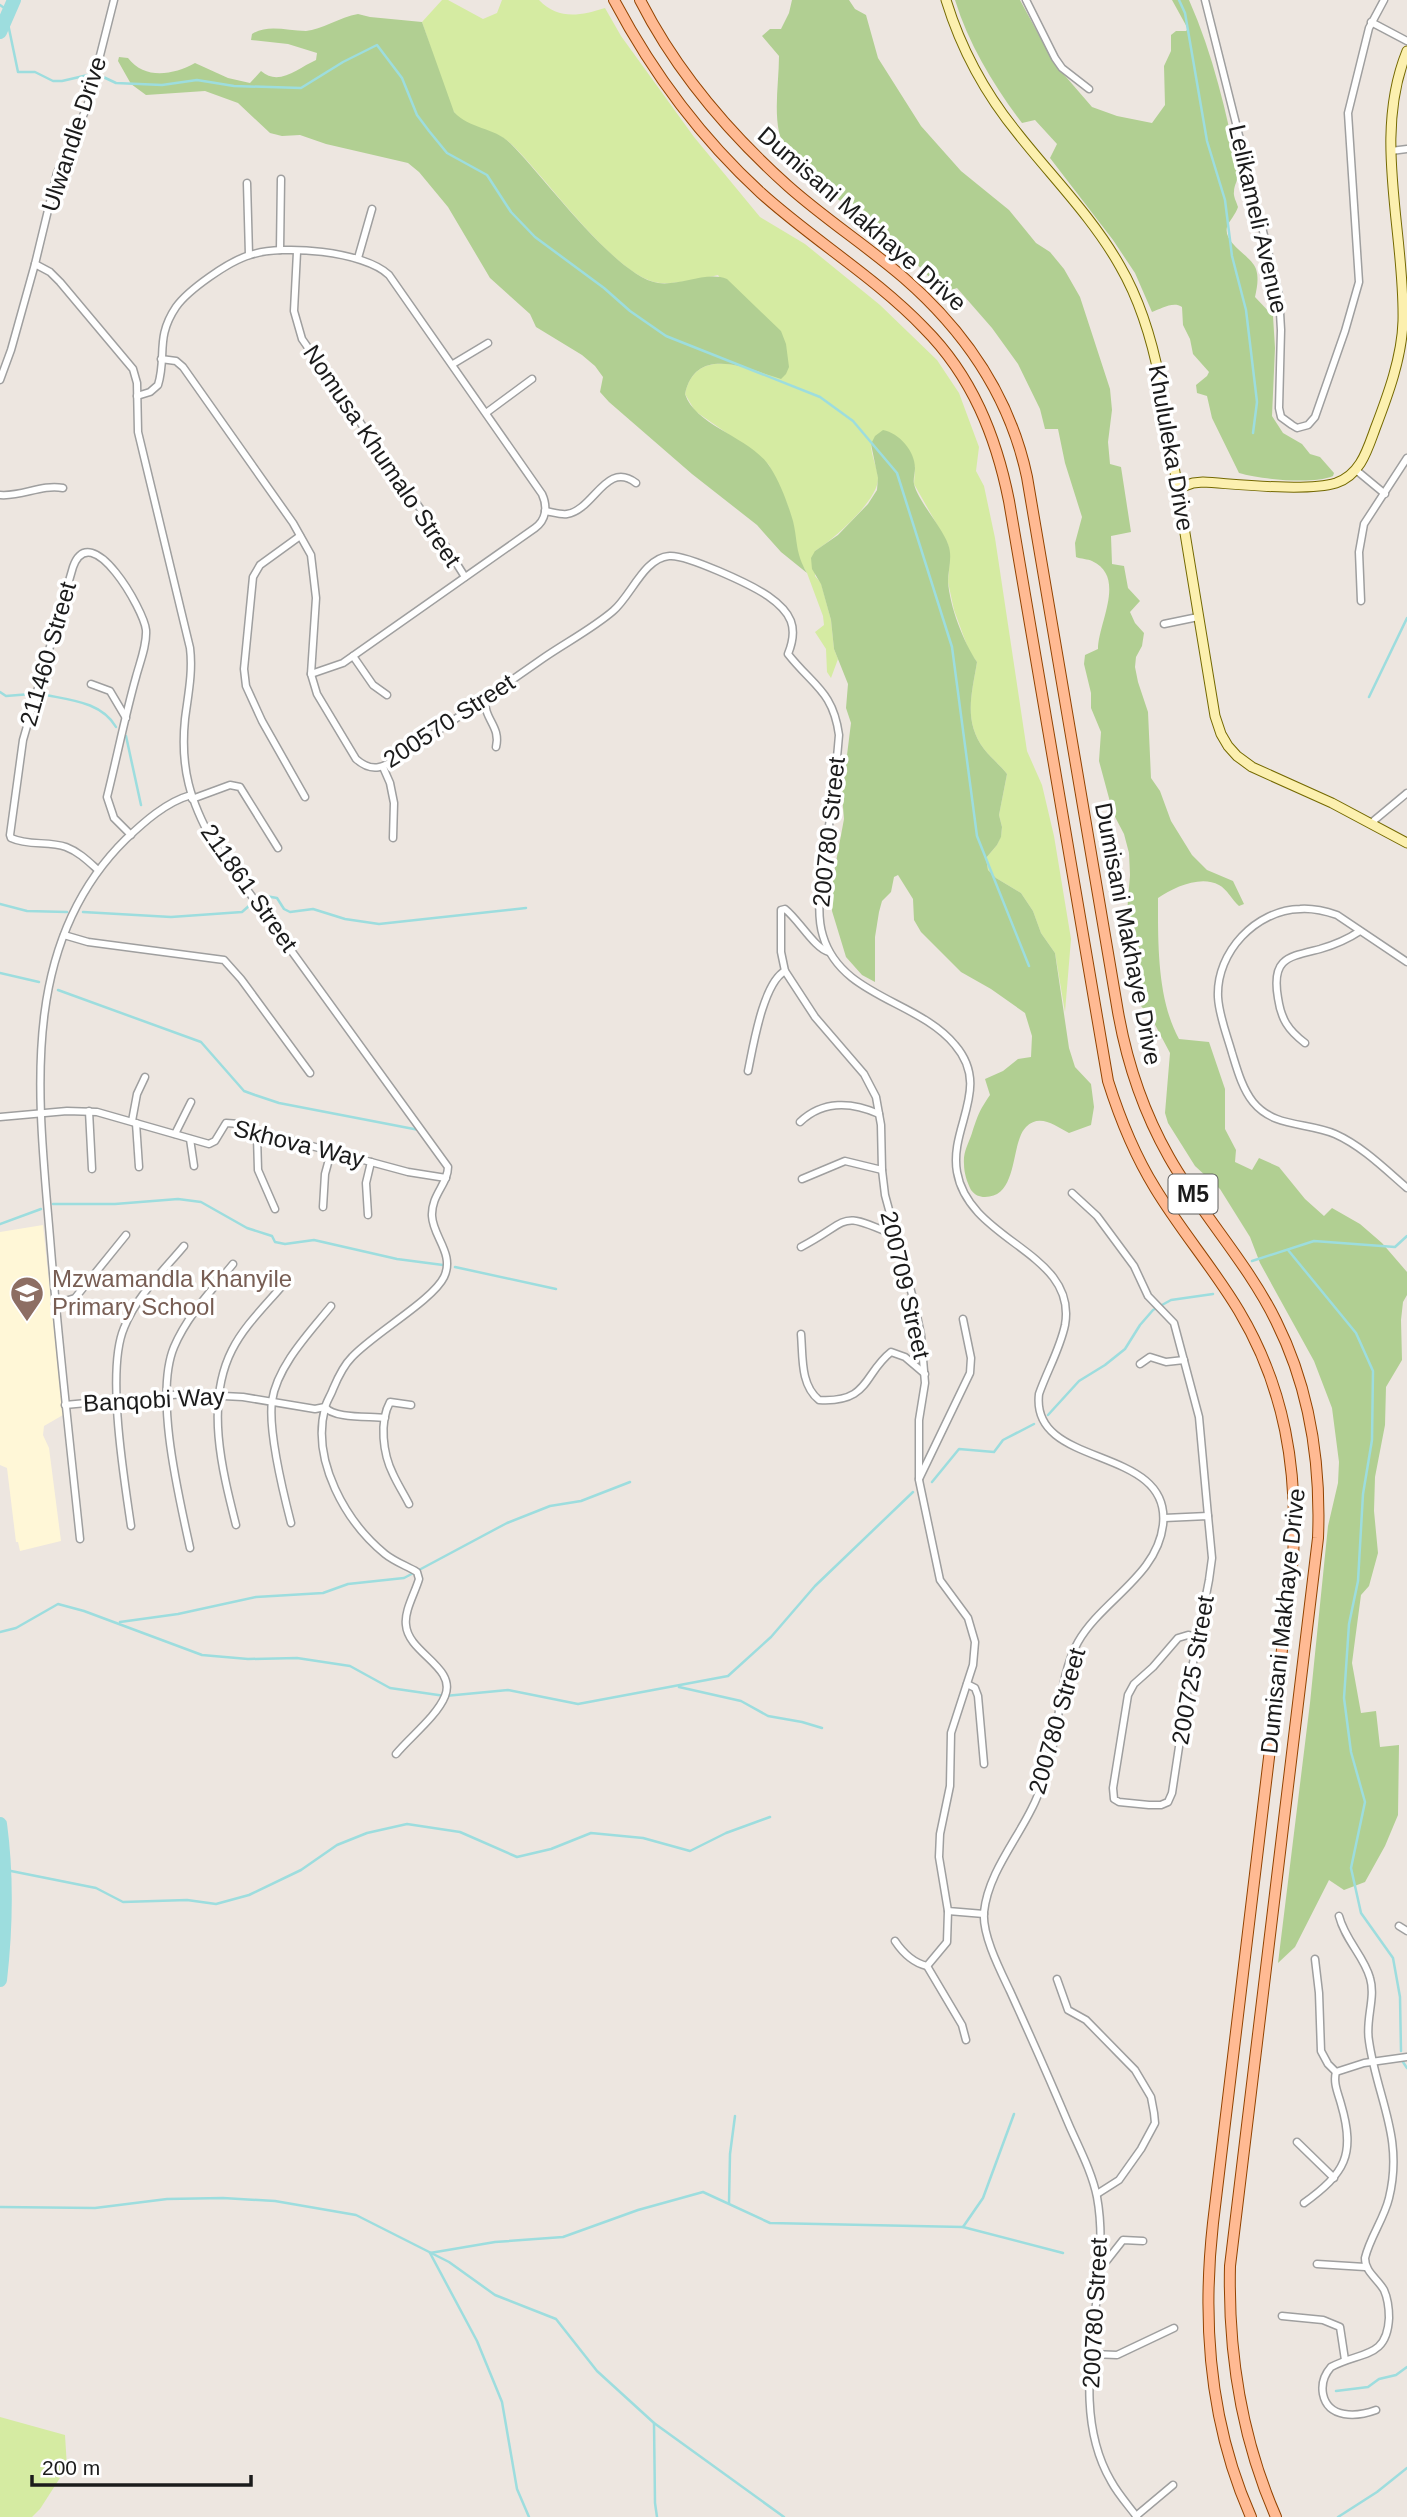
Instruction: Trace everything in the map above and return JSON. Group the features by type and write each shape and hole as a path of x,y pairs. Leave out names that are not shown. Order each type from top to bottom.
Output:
{"main road":[{"name":"Dumisani Makhaye Drive","path":"614,0 652,65 708,137 780,210 898,303 924,327 953,362 983,413 1000,460 1009,501 1094,1012 1108,1081 1125,1130 1148,1177 1234,1304 1258,1345 1284,1420 1294,1492 1293,1558 1208,2283 1211,2355 1220,2417 1233,2467 1251,2517"},
{"name":"Dumisani Makhaye Drive","path":"640,0 678,63 736,135 790,187 903,277 939,310 963,337 1000,397 1016,437 1027,477 1118,1012 1131,1070 1144,1107 1168,1156 1253,1280 1277,1322 1292,1357 1308,1408 1318,1475 1318,1538 1230,2266 1230,2324 1238,2395 1253,2454 1276,2517"}],"street":[{"name":"Ulwandle Drive","path":"0,380 14,343 57,173 87,107 114,0"},
{"name":"Khululeka Drive","path":"946,0 964,49 992,99 1100,234 1135,294 1154,352 1179,488 1214,716 1221,734 1237,756 1252,767 1371,823 1407,843"},
{"path":"1026,0 1055,58 1062,68 1088,89"},
{"name":"Lelikameli Avenue","path":"1205,0 1279,295 1279,408 1286,422 1297,428 1312,423 1315,417 1359,282 1348,113 1371,22"},
{"path":"1384,0 1371,22 1407,41"},
{"path":"1179,488 1203,482 1318,486 1348,478 1364,457 1393,375 1403,323 1390,120 1394,94 1407,51"},
{"path":"1391,151 1407,149"},
{"path":"280,250 281,179"},
{"path":"247,183 248,255"},
{"path":"358,258 372,209"},
{"path":"35,264 50,272 60,282 126,358 136,376 137,396 150,392 158,385 163,336 177,306 205,282 248,255 280,250 328,253 373,263 389,275 542,494 545,511 540,524 353,656 327,670 311,674"},
{"name":"Nomusa Khumalo Street","path":"297,252 294,311 302,339 465,577"},
{"path":"453,364 488,343"},
{"name":"200570 Street","path":"161,359 176,360 183,367 311,555 316,579 311,674 317,694 355,760 368,768 383,767 613,611 651,564 669,556 679,556 702,565 762,592 777,603 792,624 794,636 788,654"},
{"path":"486,413 532,379"},
{"name":"211861 Street","path":"137,396 138,432 190,648 191,678 183,749 191,797 214,844 445,1160 447,1175"},
{"path":"1361,601 1358,569 1360,537 1370,513 1407,458"},
{"path":"1356,470 1385,494"},
{"path":"545,511 565,515 571,513 587,504 616,476 624,476 635,483"},
{"path":"0,495 19,495 51,486 63,488"},
{"path":"300,536 260,565 253,577 244,669 250,698 305,797"},
{"name":"211460 Street","path":"98,870 64,846 20,841 10,835 23,740 70,577 78,557 92,553 103,558 115,571 146,627 142,655 126,718"},
{"path":"1164,624 1198,617"},
{"name":"200780 Street","path":"788,654 826,695 837,721 839,735 820,900 820,922 829,953 848,975 947,1036 964,1056 969,1070 971,1097 956,1160 957,1173 965,1196 979,1215 1052,1274 1060,1286 1065,1302 1065,1323 1039,1394 1042,1423 1061,1440 1105,1458 1145,1480 1158,1496 1164,1518 1161,1536 1148,1563 1097,1617 1077,1644 1068,1672 1048,1768 1033,1806 993,1880 984,1913 993,1955 1097,2194 1102,2245 1090,2404 1096,2444 1111,2482 1137,2516"},
{"path":"353,656 373,685 387,695"},
{"path":"91,684 110,691 126,718 107,797 114,818 131,835"},
{"path":"485,699 485,709 498,734 495,747"},
{"path":"383,767 394,803 393,838"},
{"path":"79,1539 39,1113 40,1054 53,968 64,935 98,870 131,835 175,801 230,785 240,787 278,848"},
{"path":"1371,823 1407,793"},
{"path":"1407,962 1337,915 1298,908 1264,919 1246,933 1227,957 1219,983 1220,1012 1245,1091 1262,1111 1286,1123 1336,1135 1357,1146 1407,1188"},
{"path":"748,1071 766,995 773,982 785,971 780,914 783,909 796,918 822,950 829,953"},
{"path":"1305,1043 1290,1030 1281,1014 1276,981 1280,967 1290,956 1328,947 1360,930"},
{"path":"64,935 88,942 224,960 310,1073"},
{"name":"200709 Street","path":"785,971 815,1017 864,1074 876,1097 885,1195 914,1302 925,1374 925,1393 919,1420 919,1480 940,1580 972,1627 975,1654 951,1733 950,1786 940,1834 939,1857 948,1910 947,1942 927,1966"},
{"path":"139,1167 134,1122 137,1094 145,1077"},
{"path":"175,1134 191,1102"},
{"path":"800,1122 816,1111 837,1104 879,1114"},
{"path":"89,1111 92,1169"},
{"path":"0,1117 89,1111 134,1122 190,1139 194,1166"},
{"name":"Skhova Way","path":"190,1139 212,1143 223,1126 230,1122 240,1124 257,1136 293,1141 371,1162 447,1175"},
{"path":"257,1136 258,1170 275,1209"},
{"path":"323,1207 325,1174 331,1152"},
{"path":"802,1179 845,1161 882,1170"},
{"path":"368,1215 366,1183 371,1162"},
{"path":"396,1754 436,1709 445,1696 447,1685 445,1676 409,1638 406,1627 406,1616 419,1579 418,1572 383,1552 356,1522 336,1489 323,1443 325,1407 349,1359 419,1302 444,1276 446,1254 433,1224 432,1213 435,1196 447,1175"},
{"name":"200725 Street","path":"1072,1193 1097,1216 1134,1266 1148,1296 1174,1323 1203,1439 1212,1558 1172,1793 1168,1802 1161,1805 1119,1802 1114,1798 1113,1788 1126,1699 1131,1688 1178,1638 1188,1635 1198,1637"},
{"path":"801,1247 848,1219 863,1221 896,1236"},
{"path":"55,1304 75,1298 127,1235"},
{"path":"131,1526 116,1363 123,1329 129,1316 184,1246"},
{"path":"190,1548 173,1460 167,1395 168,1365 190,1318 233,1264"},
{"path":"236,1525 222,1464 219,1395 222,1377 234,1346 282,1286"},
{"path":"291,1523 279,1468 272,1400 291,1356 331,1306"},
{"path":"919,1480 970,1373 971,1358 963,1319"},
{"path":"801,1334 808,1385 819,1400 859,1392 891,1352 905,1357 925,1374"},
{"path":"1140,1364 1150,1357 1166,1362 1184,1360"},
{"name":"Banqobi Way","path":"65,1405 167,1395 219,1395 272,1400 315,1409 325,1407 328,1412 345,1415 386,1418"},
{"path":"409,1504 393,1474 384,1438 390,1402 411,1405"},
{"path":"1164,1518 1208,1516"},
{"path":"967,1684 975,1688 978,1696 984,1764"},
{"path":"948,1910 984,1913"},
{"path":"1339,1916 1342,1929 1371,1980 1368,2028 1388,2118 1394,2168 1388,2201 1367,2249 1365,2267 1383,2290 1388,2302 1388,2333 1383,2344 1376,2349 1331,2367 1326,2373 1323,2389 1328,2406 1335,2411 1355,2416 1376,2410"},
{"path":"1399,1926 1407,1931"},
{"path":"895,1941 904,1955 927,1966 962,2025 966,2040"},
{"path":"1315,1959 1321,2050 1328,2064 1336,2072"},
{"path":"1057,1979 1068,2010 1086,2020 1135,2070 1151,2097 1154,2113 1155,2123 1141,2149 1119,2180 1097,2194"},
{"path":"1336,2072 1407,2057"},
{"path":"1304,2203 1334,2178 1343,2165 1348,2138 1347,2122 1334,2081 1336,2072"},
{"path":"1297,2142 1334,2178"},
{"path":"1101,2268 1123,2240 1143,2241"},
{"path":"1317,2264 1365,2267"},
{"path":"1282,2316 1323,2320 1339,2327 1345,2360"},
{"path":"1092,2354 1117,2355 1174,2328"},
{"path":"1137,2516 1173,2485"}],"shaded area":[{"name":"Mzwamandla Khanyile Primary School","path":"43,1225 63,1415 44,1426 43,1435 49,1448 61,1541 20,1551 16,1542 7,1468 0,1465 0,1232"}],"green space":[{"path":"442,0 448,0 483,19 497,13 502,0 539,0 554,11 570,14 605,8 621,36 694,137 760,217 805,244 880,305 937,360 959,393 979,447 976,471 984,486 995,538 1027,751 1042,785 1054,836 1071,939 1065,1012 1055,953 1041,933 1033,911 1021,893 988,870 986,858 1001,836 999,815 1007,774 984,749 973,728 971,696 977,662 969,651 954,610 948,582 948,544 914,484 915,466 871,444 878,477 872,496 843,529 815,551 815,576 821,583 838,659 831,678 827,672 826,649 815,632 824,625 823,616 807,573 797,556 793,523 769,465 695,411 685,394 691,379 700,369 712,365 739,366 781,378 718,275 667,283 642,277 602,245 509,142 459,118 449,101 422,22"},
{"path":"792,0 849,0 855,9 866,15 878,58 921,126 961,171 1009,210 1036,243 1050,252 1064,269 1080,297 1110,389 1110,464 1121,467 1131,532 1111,536 1112,564 1124,566 1128,588 1140,601 1130,612 1144,633 1135,667 1148,712 1151,778 1160,791 1171,821 1192,855 1207,870 1233,881 1244,904 1239,906 1222,887 1204,881 1180,886 1158,898 1160,970 1166,1006 1179,1039 1209,1042 1225,1089 1225,1129 1236,1150 1235,1162 1252,1170 1259,1158 1279,1167 1305,1199 1324,1216 1332,1208 1360,1224 1382,1243 1407,1272 1407,1295 1403,1302 1401,1320 1402,1360 1386,1387 1385,1425 1375,1477 1374,1511 1378,1553 1369,1586 1361,1595 1352,1663 1361,1713 1376,1711 1380,1747 1399,1745 1398,1815 1365,1882 1344,1890 1329,1880 1295,1947 1278,1963 1310,1703 1328,1526 1338,1483 1339,1462 1332,1408 1314,1361 1260,1263 1250,1237 1220,1189 1195,1166 1168,1123 1165,1113 1170,1053 1152,1019 1141,1006 1130,977 1127,913 1129,853 1124,834 1113,813 1099,761 1101,732 1091,708 1091,693 1084,664 1085,655 1098,649 1108,601 1108,578 1102,568 1092,561 1076,557 1075,543 1082,517 1065,463 1058,429 1045,429 1040,409 1018,364 992,328 957,288 945,292 940,289 878,229 821,186 794,160 785,146 779,132 777,113 779,56 762,36 770,29 781,29"},
{"path":"955,0 1020,0 1054,63 1092,107 1117,116 1152,123 1165,105 1164,66 1171,51 1171,35 1176,31 1188,29 1172,0 1189,0 1218,84 1238,171 1234,194 1238,207 1227,227 1227,233 1233,244 1256,269 1255,297 1273,316 1275,348 1272,416 1283,433 1302,444 1310,454 1320,457 1334,473 1333,476 1300,481 1239,473 1212,418 1207,396 1197,393 1196,385 1209,372 1193,354 1183,325 1182,307 1171,305 1152,312 1135,273 1050,158 1057,144 1035,120 1022,123 992,80 967,33"},
{"path":"358,14 422,22 454,112 467,122 497,134 510,143 580,222 622,263 641,277 658,283 711,277 727,279 781,331 789,367 781,379 739,366 712,365 700,369 691,379 685,394 700,415 750,448 770,467 789,508 799,553 807,573 781,552 757,525 692,474 609,402 600,392 603,377 595,366 536,327 530,314 490,278 448,207 408,163 326,144 300,135 282,136 270,133 238,103 205,91 146,95 131,84 118,61 119,57 128,58 143,70 160,73 195,63 228,78 250,83 261,71 282,77 316,60 317,53 288,44 251,40 252,34 265,29 312,30"},
{"path":"883,430 895,435 909,449 915,468 916,491 948,544 951,602 962,634 977,662 971,696 973,728 984,749 1007,774 999,815 1001,837 986,858 988,870 1021,893 1033,911 1041,933 1055,953 1069,1048 1075,1067 1091,1084 1094,1107 1091,1125 1069,1133 1048,1122 1031,1123 1021,1135 1004,1188 996,1195 985,1197 971,1190 965,1171 965,1152 979,1113 990,1095 985,1079 1003,1071 1018,1059 1031,1057 1032,1036 1025,1013 961,972 921,932 914,920 913,899 898,875 894,877 891,892 882,901 879,912 875,937 875,982 862,975 846,957 832,911 833,878 844,819 842,795 851,723 846,708 848,684 834,649 831,620 821,584 812,569 811,558 815,551 838,535 868,504 877,490 878,478 871,444 875,436"},
{"path":"0,2417 65,2435 67,2467 32,2517 0,2517"}],"waterway":[{"path":"0,32 14,0"},
{"path":"1179,0 1185,13 1207,141 1225,200 1232,256 1246,310 1257,402 1253,433"},
{"path":"0,5 10,12"},
{"path":"7,19 18,72 35,72 53,81 88,75"},
{"path":"99,75 116,83 162,85 197,80 234,86 301,88 377,45 402,78 417,115 447,153 487,175 511,212 535,237 666,336 820,397 853,421 897,473 952,647 977,836 1029,966"},
{"path":"1369,697 1407,618"},
{"path":"0,692 6,696 31,694"},
{"path":"41,694 93,707 110,718 116,727"},
{"path":"126,736 141,805"},
{"path":"260,895 277,898 284,909 290,912 313,909 345,919 379,924 526,908"},
{"path":"0,904 27,911 67,912"},
{"path":"83,912 171,917 242,912 250,905"},
{"path":"0,973 39,982"},
{"path":"58,990 201,1042 244,1091 279,1103 419,1130"},
{"path":"53,1204 115,1204 178,1199 201,1202 247,1228 272,1236 275,1242 285,1244 314,1240 397,1259 443,1265"},
{"path":"0,1224 41,1209"},
{"path":"1252,1261 1314,1241 1395,1247 1407,1236"},
{"path":"1288,1250 1356,1333 1373,1371 1372,1440 1363,1494 1358,1581 1349,1624 1344,1698 1351,1752 1365,1802 1351,1868 1361,1913 1393,1958 1400,1997 1401,2051"},
{"path":"455,1267 556,1289"},
{"path":"1048,1415 1079,1381 1125,1349 1153,1310 1171,1300 1213,1294"},
{"path":"932,1482 959,1449 994,1452 1003,1440 1034,1424"},
{"path":"120,1622 178,1614 256,1597 323,1593 348,1584 404,1578 507,1523 550,1506 581,1501 630,1482"},
{"path":"0,1632 16,1628 58,1604 202,1655 248,1659 297,1658 350,1666 390,1688 445,1696 508,1690 578,1704 728,1676 771,1637 815,1586 913,1492"},
{"path":"679,1687 741,1701 768,1716 822,1728"},
{"path":"6,1870 96,1888 123,1902 187,1900 216,1904 249,1895 301,1870 337,1845 367,1833 407,1824 460,1832 517,1857 551,1849 591,1833 643,1838 690,1851 726,1833 770,1817"},
{"path":"0,1824 5,1902 0,1980"},
{"path":"1403,2062 1407,2068"},
{"path":"963,2227 983,2198 1014,2114"},
{"path":"729,2203 730,2154 735,2116"},
{"path":"529,2517 517,2489 502,2402 477,2341 430,2253 495,2242 563,2237 638,2210 703,2192 770,2223 963,2227 1063,2253"},
{"path":"0,2207 95,2208 167,2199 223,2198 275,2201 356,2215 449,2262 495,2295 556,2319 597,2371 654,2423 784,2517"},
{"path":"1336,2391 1368,2387 1407,2367"},
{"path":"654,2423 657,2517"},
{"path":"1338,2517 1377,2492 1407,2468"}],"place":[{"name":"Mzwamandla Khanyile Primary School","path":"27,1323"}]}
